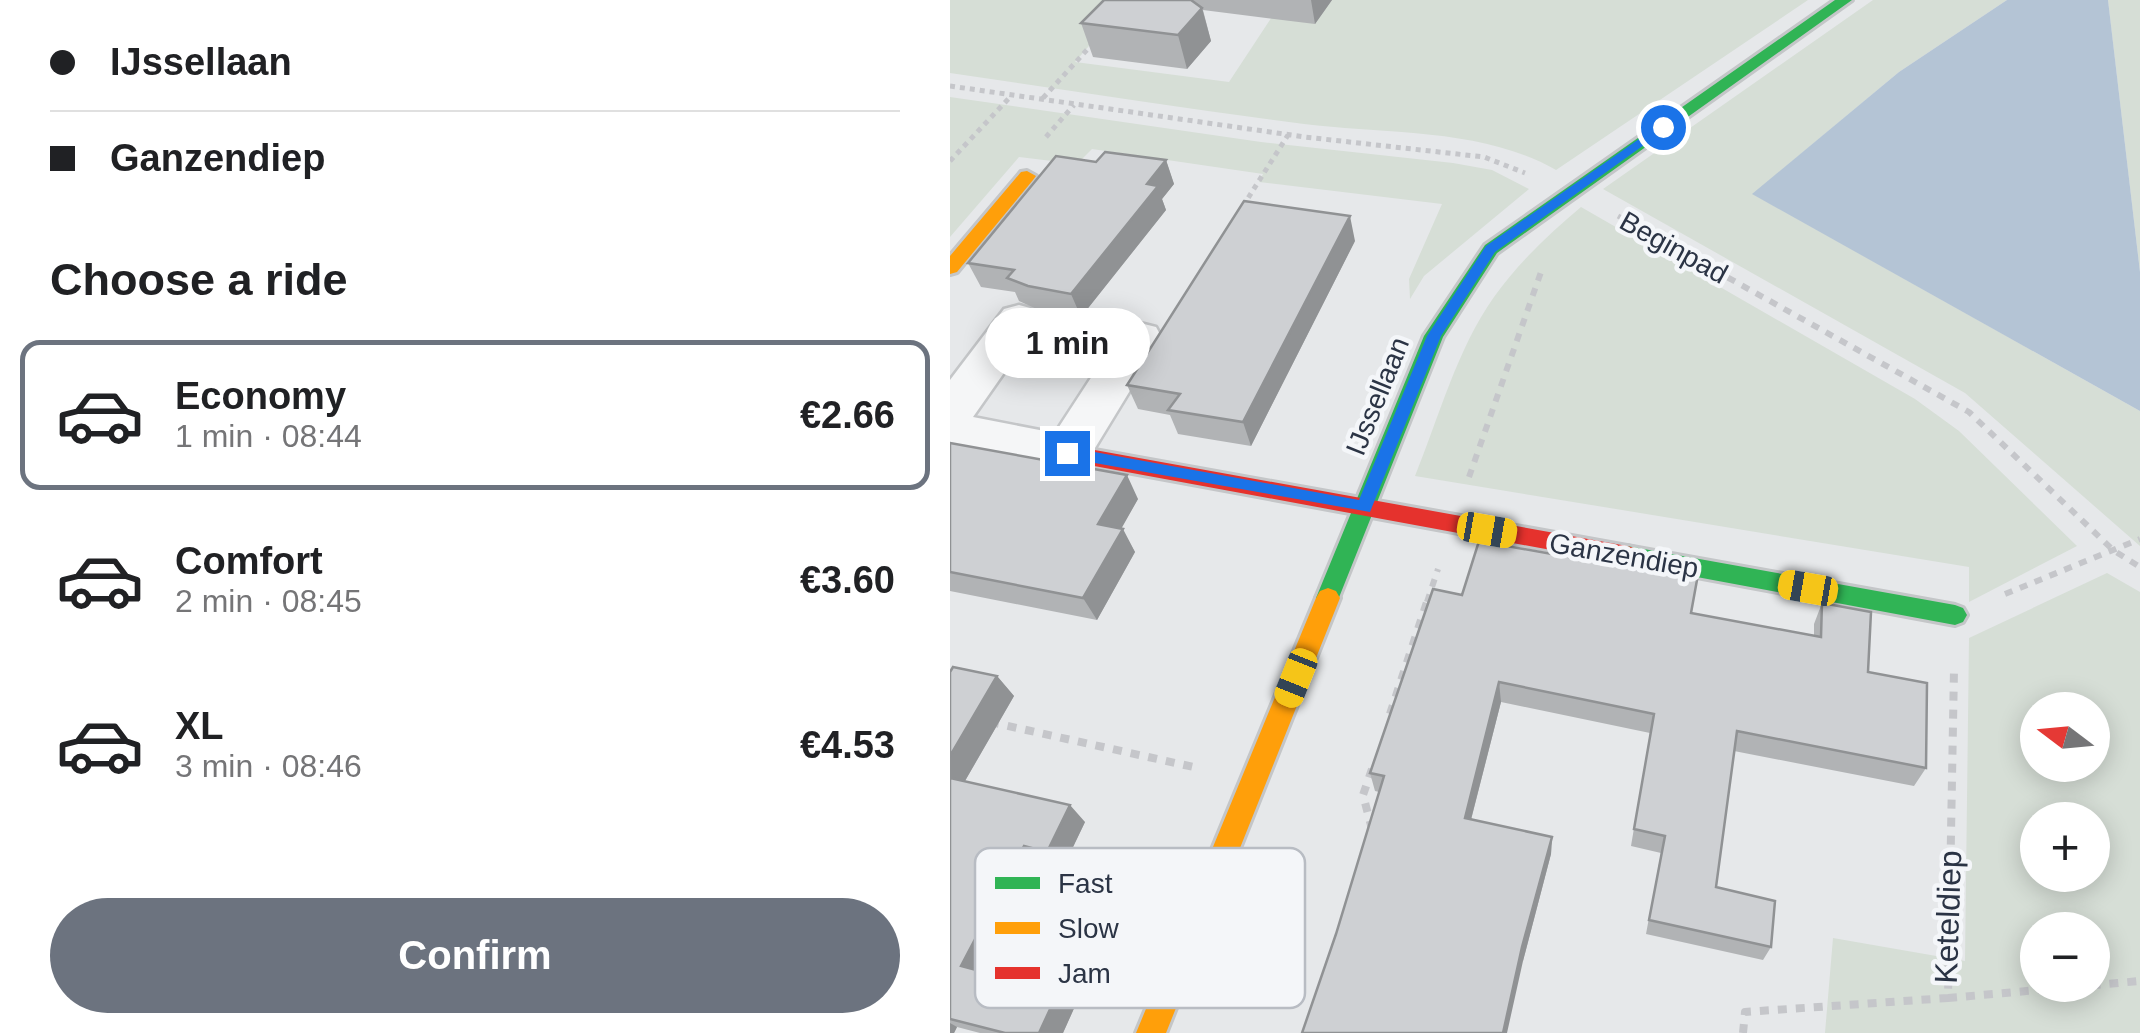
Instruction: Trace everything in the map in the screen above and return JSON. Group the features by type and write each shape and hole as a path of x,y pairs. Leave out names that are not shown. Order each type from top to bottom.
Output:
{"street":[{"name":"IJssellaan","path":"1227,848 1434,336 1491,249 1845,0"},
{"path":"950,268 1027,176"},
{"path":"950,414 1019,320"},
{"path":"1067,453 1140,338"},
{"name":"Ganzendiep","path":"950,431 1955,615"},
{"name":"IJssellaan","path":"1152,1033 1162,1008"}],"path":[{"path":"1042,100 1107,28"},
{"name":"Beginpad","path":"950,86 1288,135 1484,157 1572,191 1968,412 2112,550 2140,567"},
{"path":"950,162 1012,95"},
{"path":"1236,216 1288,135"},
{"path":"1387,722 1544,260"},
{"path":"1955,615 2140,539"},
{"name":"Keteldiep","path":"1743,1033 1745,1012 1948,998 1955,615"},
{"path":"988,721 1254,780"},
{"path":"1374,835 1364,794 1375,758"},
{"path":"1948,998 2140,981"}],"shaded area":[{"path":"950,0 1129,0 1075,62 1229,82 1283,0 1808,0 1556,170 1528,156 1466,140 1304,124 950,73"},
{"path":"1873,0 2007,0 1899,72 1753,194 2140,411 2140,546 1965,393 1603,189"},
{"path":"2108,0 2140,0 2140,272"},
{"path":"950,97 1261,142 1453,163 1492,170 1529,189 1424,276 1410,299 1409,279 1442,204 1259,182 1263,174 1092,149 1077,164 1019,157 950,237"},
{"path":"1581,207 1915,399 1959,431 2077,546 1969,602 1969,567 1415,476 1459,361 1481,317 1503,284"},
{"path":"2107,573 2140,592 2140,1033 1825,1033 1833,938 1965,961 1969,638"}],"water":[{"path":"2007,0 2108,0 2140,272 2140,411 1752,194 1899,72"}],"building":[{"path":"1104,0 1191,0 1202,8 1178,35 1081,23"},
{"path":"1105,152 1166,160 1147,184 1158,186 1071,294 1007,278 1014,270 968,263 1056,156 1096,162"},
{"path":"1244,201 1350,216 1243,422 1168,410 1180,394 1127,385"},
{"path":"950,443 1127,475 1098,524 1123,529 1083,598 950,572"},
{"path":"1479,541 1697,580 1691,613 1821,637 1822,603 1871,612 1868,672 1927,683 1926,768 1737,731 1716,887 1775,901 1771,947 1649,920 1665,836 1634,829 1654,714 1499,682 1465,818 1552,837 1503,1033 1302,1033 1384,776 1370,773 1433,589 1462,595"},
{"path":"953,667 997,676 950,756 950,672"},
{"path":"950,778 1070,805 1049,848 975,848 975,939 961,966 975,970 975,1008 1051,1008 1039,1033 1005,1033 950,1019"}],"traffic: fast":[{"path":"1328,598 1434,336 1491,249 1845,0"},
{"path":"1627,555 1955,615"}],"traffic: slow":[{"path":"950,268 1027,176"},
{"path":"1226,848 1328,598"},
{"path":"1151,1033 1161,1008"}],"traffic: jam":[{"path":"1067,453 1627,555"}],"route":[{"path":"1067,453 1364,507 1434,336 1491,249 1663,127"}]}
